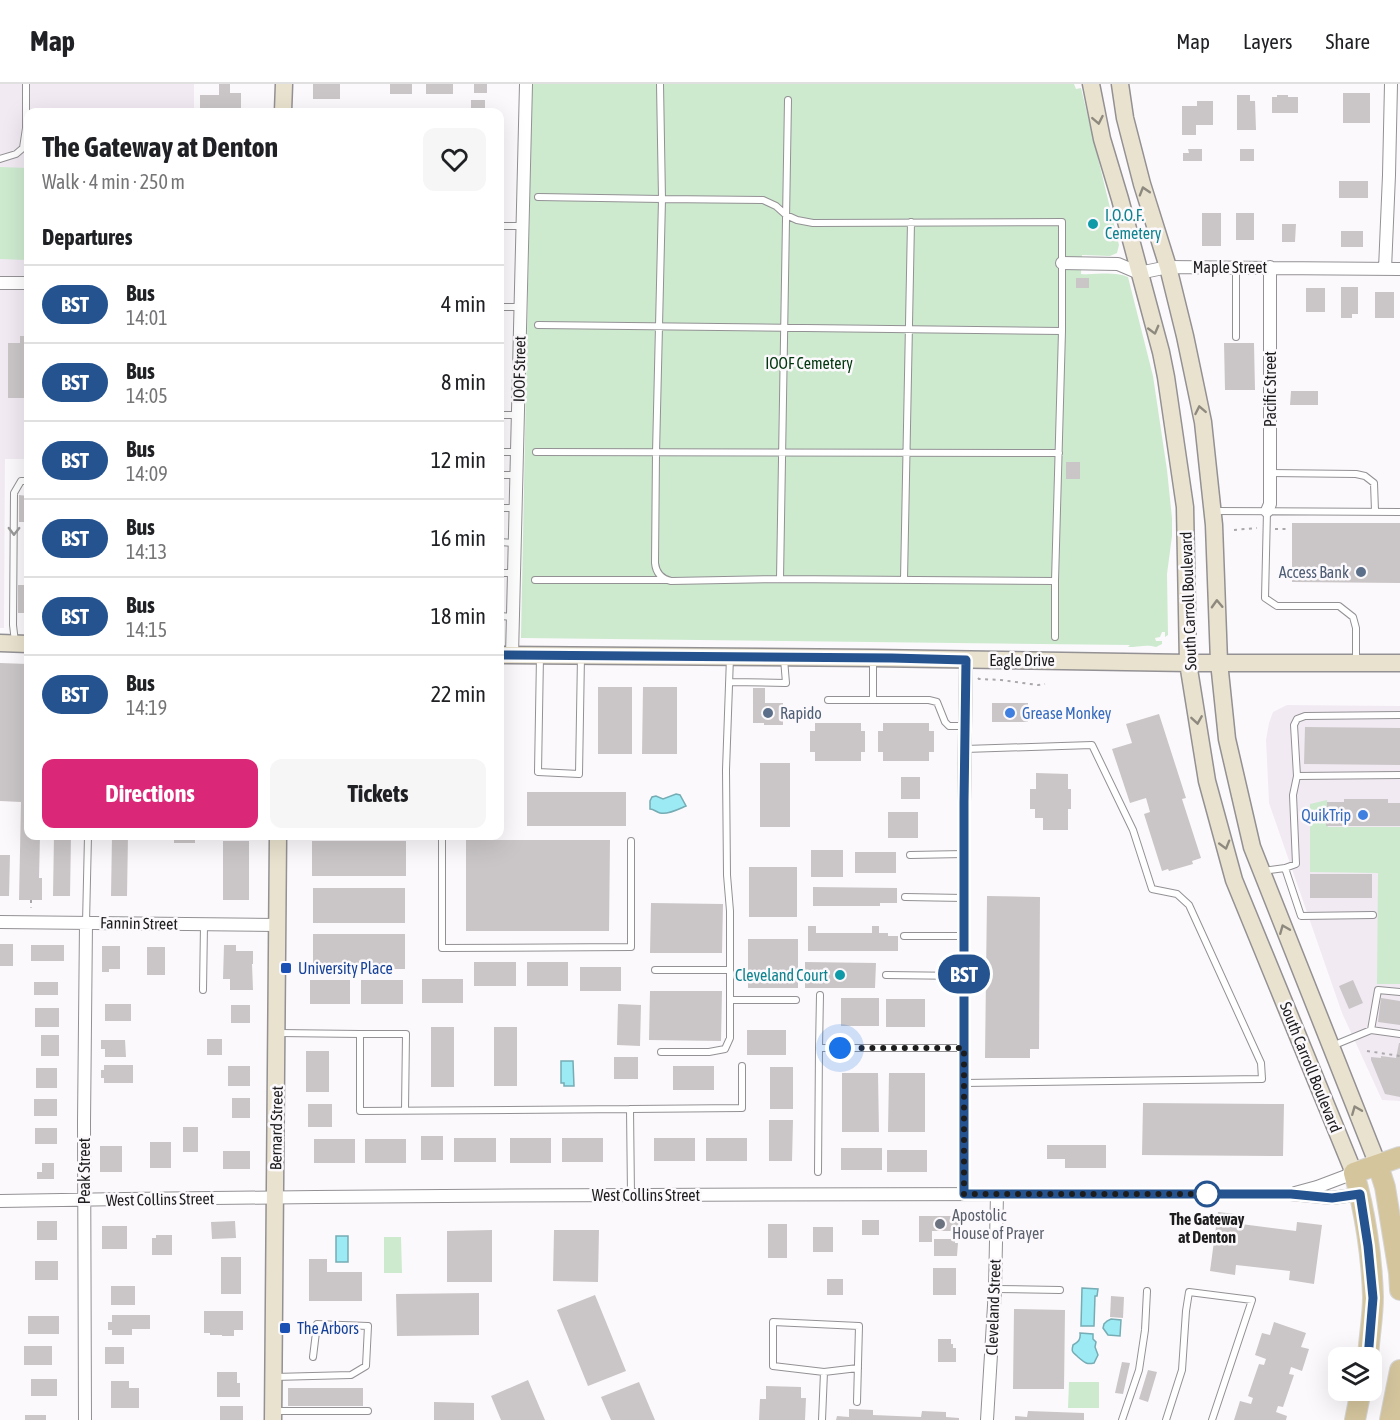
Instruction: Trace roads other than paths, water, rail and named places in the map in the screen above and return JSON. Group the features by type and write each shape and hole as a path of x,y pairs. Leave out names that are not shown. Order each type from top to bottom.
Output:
{"main road":[{"path":"283,108 284,84"},
{"name":"South Carroll Boulevard","path":"1091,84 1102,139 1162,360 1185,507 1188,663 1207,781 1234,880 1354,1173"},
{"name":"South Carroll Boulevard","path":"1120,84 1125,118 1142,184 1168,267 1203,423 1212,510 1219,662 1227,739 1252,847 1378,1165"},
{"name":"Eagle Drive","path":"506,655 1400,664"},
{"name":"Bernard Street","path":"273,1416 278,840"},
{"path":"1234,880 1262,871"},
{"path":"1369,1347 1373,1298 1368,1246 1360,1194 1354,1173 1400,1157"},
{"path":"1378,1165 1393,1185 1400,1290"},
{"path":"1360,1194 1393,1185"},
{"path":"1390,1420 1400,1370"},
{"path":"1354,1420 1358,1401"}],"street":[{"name":"IOOF Street","path":"506,655 513,617 526,84"},
{"path":"1385,269 1391,84"},
{"name":"Maple Street","path":"1062,263 1118,264 1139,273 1168,267 1400,269"},
{"name":"Pacific Street","path":"1267,511 1270,504 1270,267"},
{"path":"0,283 24,283"},
{"path":"964,1194 966,660"},
{"name":"Fannin Street","path":"0,921 277,925"},
{"name":"Peak Street","path":"85,1420 86,923"},
{"name":"West Collins Street","path":"1291,1194 1354,1173"},
{"name":"West Collins Street","path":"0,1201 275,1197 964,1194 1291,1194 1332,1198 1360,1194"},
{"name":"Cleveland Street","path":"987,1420 995,1289 996,1194"}],"lane":[{"path":"26,84 26,108"},
{"path":"660,84 662,199 655,563 658,573 668,580"},
{"path":"780,579 788,100"},
{"path":"0,159 16,154 23,148 24,141"},
{"path":"537,197 763,200 776,206 786,215 813,223 1062,222 1062,331 1055,637"},
{"path":"904,580 911,222"},
{"path":"504,226 522,226"},
{"path":"1236,267 1236,337"},
{"path":"504,307 520,308"},
{"path":"537,325 1062,331"},
{"path":"504,415 518,415"},
{"path":"504,452 517,452"},
{"path":"536,452 1059,453"},
{"path":"1270,473 1365,476 1374,483 1376,511"},
{"path":"504,475 516,475"},
{"path":"14,643 15,493 21,481 24,481"},
{"path":"504,508 515,508"},
{"path":"1212,510 1400,512"},
{"path":"1267,511 1265,598 1277,606 1339,606 1353,616 1356,628 1356,663"},
{"path":"504,542 514,543"},
{"path":"504,573 514,573"},
{"path":"535,580 1055,581"},
{"path":"504,616 513,617"},
{"path":"540,655 538,772 579,774 581,655"},
{"path":"661,1052 709,1052 725,1049 730,1038 730,910 727,875 726,781 730,657"},
{"path":"729,682 786,683 784,657"},
{"path":"873,658 873,700"},
{"path":"828,700 928,700 937,702 949,726 965,726"},
{"path":"1262,871 1296,864 1293,795 1297,776 1294,725 1297,719 1305,716 1400,715"},
{"path":"964,1083 1262,1079 1261,1063 1190,905 1177,894 1152,889 1133,830 1092,745 965,749"},
{"path":"1297,776 1400,775"},
{"path":"86,923 88,840"},
{"path":"442,840 442,948 631,947 631,841"},
{"path":"910,855 964,854"},
{"path":"1285,868 1301,916 1373,915"},
{"path":"905,897 964,898"},
{"path":"204,924 204,990"},
{"path":"904,936 964,936"},
{"path":"655,970 730,970"},
{"path":"886,975 964,976"},
{"path":"1371,1030 1377,990 1400,992"},
{"path":"818,1172 820,994"},
{"path":"730,1000 796,1000"},
{"path":"1331,1047 1371,1030 1400,1034"},
{"path":"277,1033 405,1034 405,1110"},
{"path":"360,1034 360,1111 742,1108 742,1066"},
{"path":"819,1048 964,1048"},
{"path":"630,1109 631,1196"},
{"path":"995,1289 1060,1290"},
{"path":"1122,1420 1139,1370 1145,1330 1147,1292"},
{"path":"1166,1420 1182,1370 1186,1311 1190,1292 1252,1300 1212,1420"},
{"path":"857,1402 858,1368 859,1326 772,1322 773,1366 824,1372 858,1368"},
{"path":"274,1377 351,1376 366,1366 368,1326 317,1324 313,1357"},
{"path":"822,1420 824,1372"},
{"path":"273,1416 368,1411"}],"water":[{"path":"676,794 680,795 686,806 666,813 650,809 652,797 663,799"},
{"path":"561,1061 573,1061 574,1086 564,1086 564,1083 561,1083"},
{"path":"336,1236 348,1236 348,1262 336,1262"},
{"path":"1082,1288 1098,1289 1097,1296 1095,1296 1094,1326 1081,1326"},
{"path":"1111,1319 1121,1320 1120,1336 1108,1335 1103,1328 1104,1324"},
{"path":"1080,1333 1093,1334 1098,1355 1094,1363 1085,1363 1072,1350 1073,1345 1079,1340"}],"place":[{"name":"I.O.O.F. Cemetery","path":"1093,224"},
{"name":"Access Bank","path":"1361,572"},
{"name":"Rapido","path":"768,713"},
{"name":"Grease Monkey","path":"1010,713"},
{"name":"QuikTrip","path":"1363,815"},
{"name":"University Place","path":"286,968"},
{"name":"Cleveland Court","path":"840,975"},
{"name":"The Gateway at Denton","path":"1207,1194"},
{"name":"Apostolic House of Prayer","path":"940,1224"},
{"name":"The Arbors","path":"285,1328"}],"park label":[{"name":"IOOF Cemetery","path":"809,363"}]}
